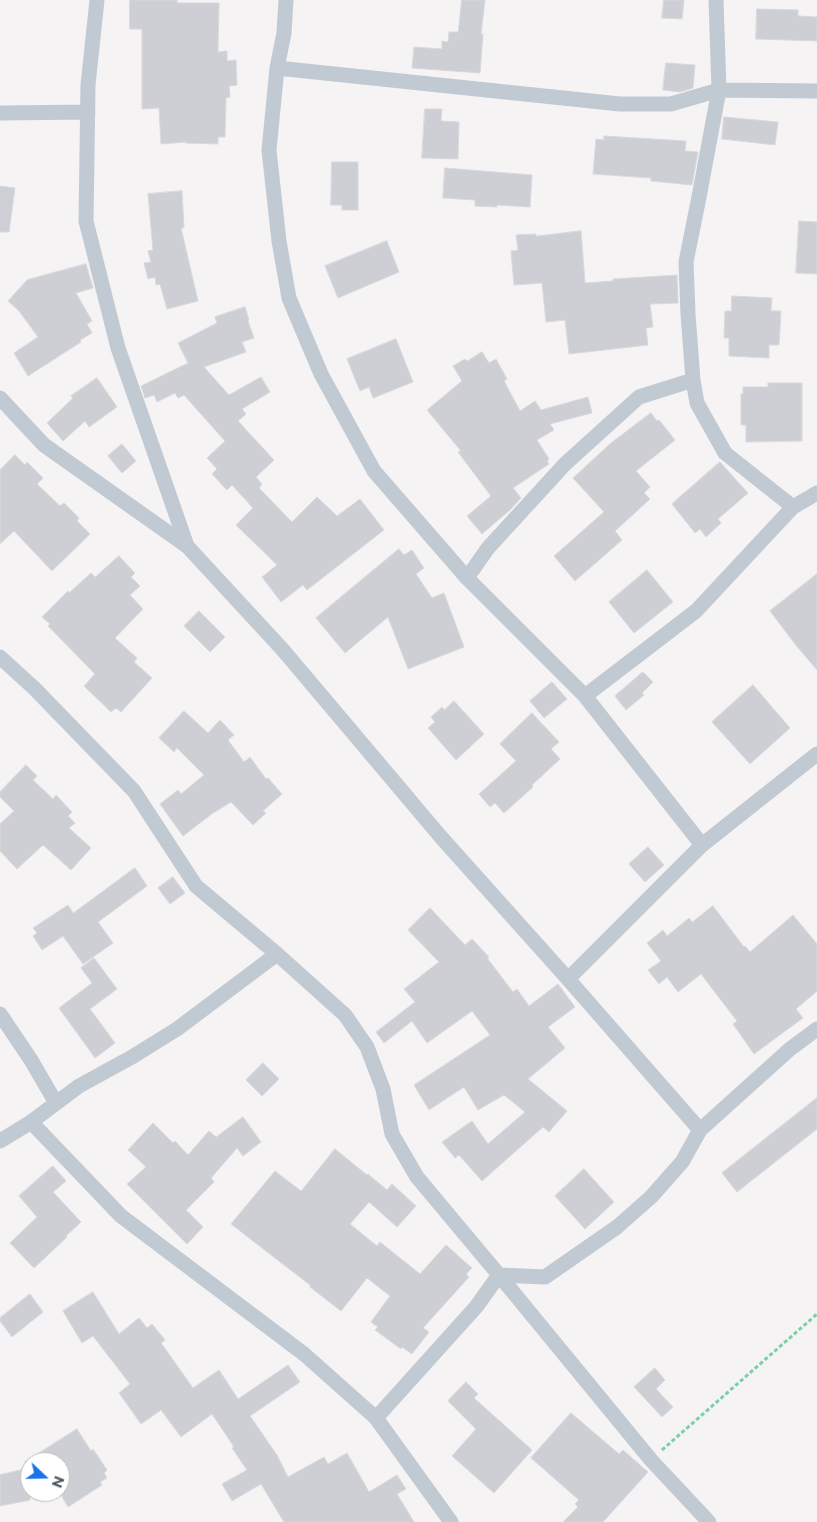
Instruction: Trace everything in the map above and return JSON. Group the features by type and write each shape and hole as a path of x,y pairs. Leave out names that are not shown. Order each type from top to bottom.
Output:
{"street":[{"path":"97,0 88,85 86,221 118,348 187,546"},
{"path":"286,0 284,33 277,68 269,150 279,241 290,298 321,374 374,471 467,578 585,696 702,845"},
{"path":"716,0 719,90 686,262 693,380 697,403 725,453 793,507"},
{"path":"277,68 620,104 671,104 719,90 817,91"},
{"path":"0,113 88,112"},
{"path":"467,578 488,548 565,464 639,398 693,380"},
{"path":"0,398 44,445 187,546 282,650 440,836 700,1130"},
{"path":"585,696 696,611 793,507 817,493"},
{"path":"0,657 34,688 134,791 196,886 345,1015 367,1047 383,1089 392,1134 417,1177 651,1460 709,1522"},
{"path":"568,979 702,845 817,754"},
{"path":"0,1141 31,1122 79,1086 132,1057 177,1029 276,954"},
{"path":"0,1014 31,1060 56,1103"},
{"path":"499,1274 545,1278 609,1232 650,1197 682,1162 700,1130 790,1049 817,1029"},
{"path":"31,1122 121,1216 304,1354 376,1418 451,1522"},
{"path":"376,1418 476,1307 499,1274"}],"path":[{"path":"651,1460 817,1314"}],"building":[{"path":"130,0 177,0 177,3 219,3 218,52 227,51 227,61 236,60 237,85 229,86 230,97 226,98 225,137 218,137 218,144 186,142 161,144 159,108 142,109 142,29 130,29"},
{"path":"462,0 485,0 481,34 483,34 480,73 412,68 414,47 442,49 442,41 448,42 449,32 458,32"},
{"path":"664,0 684,0 682,19 662,18"},
{"path":"757,9 798,10 798,16 817,17 817,41 756,39"},
{"path":"666,63 695,65 693,88 680,92 663,90"},
{"path":"425,109 442,109 441,121 459,122 458,159 422,158"},
{"path":"724,117 778,122 775,145 722,139"},
{"path":"604,136 686,141 685,151 698,152 692,185 651,181 651,178 593,174 596,139 604,140"},
{"path":"332,162 358,162 358,210 342,210 342,205 331,205"},
{"path":"445,168 532,175 530,207 475,206 475,200 443,198"},
{"path":"0,186 15,188 9,232 0,232"},
{"path":"182,191 184,228 181,228 198,301 167,309 160,284 156,285 155,277 148,279 144,263 151,262 148,251 153,250 148,194"},
{"path":"799,221 817,222 817,274 796,273"},
{"path":"581,231 585,283 613,281 613,279 677,275 678,303 650,304 653,327 646,328 648,345 569,354 565,320 546,322 542,283 514,285 511,251 518,250 516,235 536,234 536,236"},
{"path":"387,241 399,272 338,298 325,266"},
{"path":"86,264 93,288 76,293 92,321 87,324 92,333 28,376 14,353 38,337 19,311 8,301 27,280"},
{"path":"732,296 772,298 771,311 781,311 779,345 769,345 769,358 729,356 729,338 724,338 725,311 731,311"},
{"path":"245,307 254,338 242,342 246,352 204,367 229,395 261,377 270,392 242,409 246,414 238,421 274,460 256,477 262,484 259,488 292,522 317,497 337,516 360,499 384,530 307,590 303,585 281,602 262,577 277,565 236,525 253,508 232,485 227,490 212,474 217,469 207,458 225,441 184,395 178,398 175,393 157,402 154,395 145,398 141,386 188,363 178,343 217,323 215,317"},
{"path":"396,339 413,382 373,398 369,387 360,391 347,359"},
{"path":"482,352 489,363 496,359 507,379 504,381 520,411 535,401 541,410 588,397 592,413 550,424 554,430 537,440 549,459 547,461 549,464 513,488 521,498 482,534 467,516 491,496 458,452 461,451 427,410 462,381 453,366 465,359 467,361"},
{"path":"97,378 117,407 89,427 85,421 63,441 47,423 73,398 71,396"},
{"path":"768,383 802,383 802,441 746,442 746,425 741,425 741,394 743,394 743,387 768,387"},
{"path":"651,413 675,440 636,471 650,487 644,493 650,499 615,531 622,540 575,581 554,556 604,512 573,478 611,443"},
{"path":"122,444 136,461 122,473 108,456"},
{"path":"15,455 25,465 27,462 43,478 37,484 60,506 64,503 79,518 77,521 90,534 52,571 14,531 0,544 0,470"},
{"path":"720,462 748,493 718,519 721,523 706,537 700,529 695,533 672,504"},
{"path":"399,549 404,555 412,550 424,568 416,574 432,598 444,593 464,647 408,669 388,617 345,653 316,618"},
{"path":"119,556 135,573 131,577 140,586 130,595 143,609 115,638 137,658 134,662 152,678 121,712 116,708 111,712 84,686 95,674 48,626 50,624 42,617 68,591 69,593 91,573 95,577"},
{"path":"647,570 673,602 634,633 609,602"},
{"path":"817,574 817,670 770,611"},
{"path":"199,611 225,637 210,652 184,626"},
{"path":"643,672 653,682 642,693 644,695 626,710 615,696"},
{"path":"552,682 567,699 544,718 530,701"},
{"path":"753,685 790,728 750,764 712,722"},
{"path":"454,701 484,734 456,760 428,728 435,722 431,717 442,707 444,710"},
{"path":"184,711 208,733 220,720 234,735 228,740 244,762 250,757 266,779 268,778 282,794 263,811 266,813 253,825 231,802 183,836 160,804 178,790 181,794 204,775 177,748 174,752 159,738"},
{"path":"532,713 559,742 551,749 560,759 504,813 495,803 490,807 479,794 516,761 500,744"},
{"path":"26,765 37,776 33,780 53,799 56,795 72,812 68,816 75,823 69,828 91,848 71,870 43,845 17,869 0,851 0,824 14,811 0,797 0,792"},
{"path":"648,847 664,865 645,882 629,864"},
{"path":"135,868 147,886 98,922 113,943 83,964 63,936 42,950 33,936 37,933 33,928 68,905 73,913"},
{"path":"173,877 185,893 170,904 158,888"},
{"path":"713,906 744,947 750,952 793,915 817,944 817,991 796,1009 803,1018 754,1054 733,1024 737,1021 701,974 678,992 667,977 659,984 648,970 661,961 647,943 663,930 667,936 689,918 692,922"},
{"path":"430,908 465,945 472,939 489,957 487,958 513,992 517,989 529,1006 558,984 575,1007 548,1027 565,1048 528,1079 567,1111 549,1132 543,1127 482,1181 459,1155 455,1158 442,1142 472,1121 488,1144 525,1112 504,1095 478,1110 464,1087 429,1110 414,1085 490,1035 472,1011 427,1043 412,1021 384,1043 376,1032 415,1002 404,989 439,962 408,930"},
{"path":"94,958 117,989 90,1009 115,1043 95,1058 59,1008 92,983 81,968"},
{"path":"263,1063 279,1079 262,1096 246,1080"},
{"path":"817,1098 817,1129 737,1192 722,1173"},
{"path":"243,1117 261,1142 243,1156 237,1148 211,1178 214,1182 186,1210 203,1227 187,1244 127,1184 146,1167 128,1150 153,1123 173,1143 175,1141 188,1155 209,1131 216,1137"},
{"path":"335,1149 387,1190 392,1184 416,1206 397,1227 369,1202 350,1224 377,1246 380,1242 420,1274 446,1245 472,1268 466,1274 469,1277 423,1328 429,1332 412,1354 402,1347 401,1349 375,1330 378,1327 371,1322 390,1296 367,1278 341,1311 231,1224 275,1171 301,1191"},
{"path":"53,1166 66,1181 53,1192 81,1222 34,1268 10,1243 37,1217 19,1196"},
{"path":"584,1169 614,1202 585,1229 555,1196"},
{"path":"93,1292 119,1334 139,1318 147,1328 152,1324 165,1340 161,1343 193,1388 219,1370 238,1399 288,1365 300,1382 250,1416 277,1455 288,1477 324,1457 328,1464 347,1453 369,1492 397,1475 406,1489 397,1494 414,1522 284,1522 261,1484 232,1501 222,1484 247,1470 212,1414 181,1437 161,1410 141,1424 119,1393 130,1384 93,1336 82,1343 63,1311"},
{"path":"30,1294 43,1312 12,1337 0,1321 0,1318"},
{"path":"655,1368 665,1380 656,1389 673,1407 662,1417 634,1387"},
{"path":"466,1382 478,1394 474,1398 532,1450 494,1493 452,1456 476,1429 448,1401"},
{"path":"571,1413 619,1454 623,1450 648,1472 603,1522 563,1522 578,1507 575,1504 579,1500 531,1458"},
{"path":"77,1429 91,1451 93,1449 107,1470 104,1473 107,1478 100,1482 102,1485 68,1507 65,1502 70,1502 70,1452 41,1452"},
{"path":"20,1470 20,1502 0,1506 0,1475"}]}
